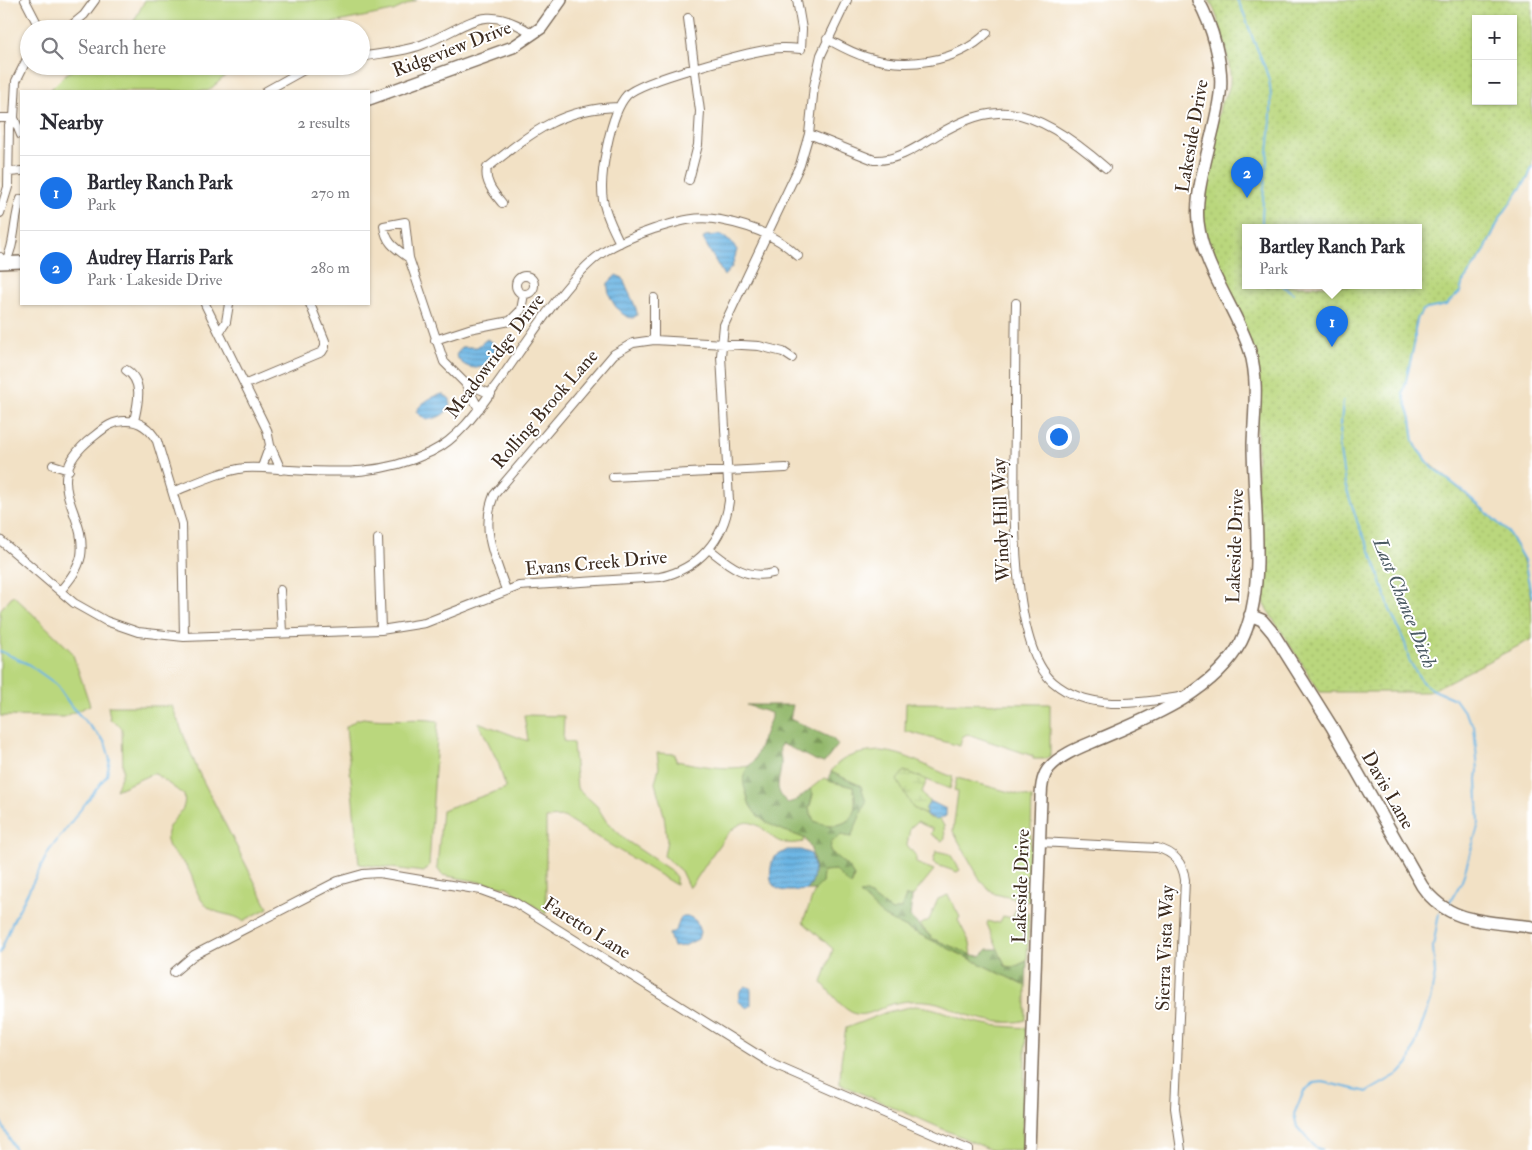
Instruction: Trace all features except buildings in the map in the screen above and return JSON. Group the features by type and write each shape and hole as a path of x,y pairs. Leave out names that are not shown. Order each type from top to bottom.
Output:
{"street":[{"path":"25,0 35,20"},
{"path":"78,20 84,15 95,0"},
{"name":"Ridgeview Drive","path":"370,99 506,51 533,34 550,18 561,0"},
{"path":"620,243 606,212 602,188 619,107 629,93 643,84 758,51 779,48 801,49 802,29 797,0"},
{"path":"768,232 800,165 809,134 816,70 827,39 847,0"},
{"name":"Lakeside Drive","path":"1029,1150 1041,789 1044,776 1050,767 1065,755 1160,712 1215,674 1232,656 1244,634 1250,615 1254,590 1256,525 1254,375 1247,344 1208,258 1198,227 1199,193 1221,86 1214,42 1198,0"},
{"path":"370,55 423,44 479,17 516,22 533,34"},
{"path":"688,18 698,94 700,128 689,180"},
{"path":"827,39 865,57 909,63 952,55 978,42 987,33"},
{"path":"20,73 16,81 14,118 20,133"},
{"path":"268,90 294,75"},
{"path":"502,204 488,184 485,176 487,168 532,133 558,118 587,110 619,107"},
{"path":"809,134 874,160 884,160 896,157 952,126 973,118 1000,113 1014,114 1038,122 1066,137 1106,168"},
{"path":"0,118 14,118"},
{"path":"14,118 9,125 8,132 9,172 6,196 1,210 17,211"},
{"path":"9,172 20,171"},
{"path":"2,261 11,253 20,203"},
{"name":"Meadowridge Drive","path":"173,492 233,470 262,467 280,470 367,472 402,464 434,450 463,427 479,409 574,280 588,264 620,243 637,235 697,217 748,226 768,232 798,256"},
{"path":"409,258 390,245 385,238 384,226 405,222 409,258 435,340 444,362 465,382 491,394"},
{"name":"Evans Creek Drive","path":"0,540 60,591 90,613 122,627 155,635 184,636 381,630 434,620 506,590 532,584 660,578 682,571 701,558 709,549 720,534 728,512 721,344 728,314 768,232"},
{"path":"2,261 20,262"},
{"path":"435,340 461,331 510,321 521,310 524,294"},
{"path":"654,298 654,340"},
{"name":"Windy Hill Way","path":"1016,303 1015,544 1024,610 1041,666 1050,679 1061,687 1102,702 1134,704 1184,697"},
{"path":"206,305 267,430 270,445 280,470"},
{"path":"220,331 226,322 229,305"},
{"path":"246,384 322,352 325,347 325,341 310,305"},
{"name":"Rolling Brook Lane","path":"506,590 488,536 488,515 494,496 606,361 623,348 644,341 654,340 773,349 792,358"},
{"path":"126,370 132,374 137,382 139,393 134,422"},
{"path":"465,382 479,409"},
{"path":"60,591 74,574 81,555 80,536 67,490 69,470 78,452 106,427 119,421 134,422 147,428 157,441 182,524 184,540 184,636"},
{"path":"262,467 270,445"},
{"path":"53,465 69,470"},
{"path":"613,477 786,468"},
{"path":"378,539 381,630"},
{"path":"709,549 727,564 743,573 764,575 773,572"},
{"path":"280,590 282,633"},
{"name":"Davis Lane","path":"1250,615 1262,620 1273,633 1335,733 1422,886 1436,903 1446,911 1464,918 1532,927"},
{"name":"Sierra Vista Way","path":"1039,842 1157,848 1172,854 1182,866 1185,880 1175,1108 1181,1150"},
{"name":"Faretto Lane","path":"174,972 194,955 349,877 371,873 481,890 514,902 774,1065 969,1150"}],"green space":[{"path":"145,0 417,0 393,11 348,20 135,20"},
{"path":"1209,0 1532,0 1532,167 1528,178 1500,218 1484,252 1463,282 1460,292 1446,305 1423,310 1415,323 1415,341 1403,394 1411,418 1414,441 1423,457 1508,532 1516,544 1529,583 1532,639 1428,692 1320,692 1266,608 1262,593 1257,552 1257,382 1209,258 1198,214 1221,102 1225,98 1230,84 1227,52 1213,6"},
{"path":"65,75 227,75 209,90 50,90"},
{"path":"13,595 72,652 90,705 64,717 0,716 0,610"},
{"path":"906,703 1050,704 1050,756 1045,759 1033,759 1033,756 967,734 962,737 960,746 905,731"},
{"path":"746,705 793,705 790,719 833,739 838,745 824,763 781,744 781,769 778,788 788,803 797,800 810,789 813,794 809,809 814,821 834,825 842,824 853,815 855,798 853,787 828,781 831,772 861,786 866,802 851,837 841,835 831,842 830,851 848,867 854,876 851,886 835,870 823,871 822,883 815,890 807,890 811,885 814,871 813,856 808,843 804,838 767,823 755,813 750,805 744,783 744,775 747,768 754,761 771,718 771,713"},
{"path":"108,706 172,706 198,771 268,908 243,921 212,910 203,903 190,872 171,850 167,840 169,827 184,806 184,795 154,773 116,790 123,771 122,728 110,719"},
{"path":"524,715 564,716 563,741 573,743 577,788 597,806 606,821 627,841 670,870 676,877 676,885 564,817 546,818 546,914 507,887 442,875 437,868 442,810 506,788 498,762 478,722 528,741"},
{"path":"363,718 438,721 429,866 424,872 359,864 346,727 356,720"},
{"path":"881,751 909,758 953,777 950,789 904,771 913,808 930,818 940,819 944,826 945,838 942,841 931,834 933,829 917,822 910,828 907,845 916,856 916,863 934,870 912,897 906,896 901,909 892,911 866,893 884,917 1026,986 1026,1020 1012,1022 991,1021 970,1016 938,1003 922,1001 896,1003 861,1015 846,1009 822,983 833,949 803,922 815,890 822,883 823,871 835,870 852,885 854,876 848,867 830,851 831,842 841,835 851,837 861,786 831,772 835,766 846,758 867,752"},
{"path":"657,753 675,754 676,761 703,766 731,768 749,766 745,777 745,787 747,796 756,813 770,824 804,838 803,842 784,843 773,838 759,826 752,823 743,823 734,828 726,837 689,888 681,871 664,856 667,840 664,815 655,783 659,767"},
{"path":"904,771 927,780 922,792 925,798 930,801 926,808 926,815 913,808 897,780"},
{"path":"824,778 853,787 855,807 853,815 842,824 834,825 814,821 809,809 813,794 810,789"},
{"path":"957,778 1032,798 1029,902 995,894 982,883 953,831 958,792 954,790"},
{"path":"936,851 950,854 960,870 957,872 933,862"},
{"path":"866,893 892,911 901,909 906,896 912,897 910,917 933,939 972,955 981,956 988,949 998,949 1005,966 1014,967 1027,961 1026,986 884,917 860,894"},
{"path":"948,895 960,917 958,920 970,943 972,955 933,939 920,925 929,920 938,899"},
{"path":"1016,909 1029,913 1027,961 1014,967 1005,966 987,924 988,921 1000,922 1003,916 1012,918"},
{"path":"915,1006 933,1009 976,1023 1026,1028 1022,1150 991,1150 840,1084 846,1028 887,1012"}],"water":[{"path":"720,235 731,241 737,250 732,267 724,276 703,239 705,236"},
{"path":"616,275 623,278 636,308 637,315 633,318 628,317 619,310 609,294 608,283"},
{"path":"487,339 494,343 495,352 488,364 474,368 461,362 456,355 462,347 477,347"},
{"path":"443,394 450,399 450,404 443,414 426,420 416,412 428,400"},
{"path":"930,801 946,809 946,816 937,820 926,815 926,808"},
{"path":"787,850 801,850 811,854 814,872 812,882 807,890 782,890 772,884 771,869 773,858"},
{"path":"681,917 690,917 696,921 700,932 698,939 684,946 673,947 669,934 676,930"},
{"path":"745,986 751,988 751,1005 747,1008 738,1001 740,991"}],"waterway":[{"name":"Last Chance Ditch","path":"1237,0 1265,68 1270,86 1271,122 1262,224"},
{"path":"1532,167 1528,178 1500,218 1484,252 1463,282 1460,292 1446,305 1423,310 1418,317 1415,341 1403,394 1411,418 1414,441 1418,450 1433,468 1463,491 1508,532 1524,560 1532,597"},
{"name":"Last Chance Ditch","path":"1287,289 1293,293"},
{"name":"Last Chance Ditch","path":"1343,401 1339,445 1345,484 1358,524 1374,560 1390,610 1405,643 1409,660 1422,682 1431,689 1455,699 1474,726 1478,771 1479,823 1462,881 1448,905"},
{"path":"0,651 28,664 56,684 71,706 105,742 110,759 107,775 49,851 12,923 0,953"},
{"name":"Last Chance Ditch","path":"1322,1150 1315,1147 1297,1127 1294,1114 1304,1091 1314,1083 1323,1082 1367,1092 1400,1073 1409,1063 1430,1001 1435,974 1433,947 1439,913"},
{"path":"0,1120 15,1150"}],"place":[{"name":"Audrey Harris Park","path":"1247,198"},
{"name":"Bartley Ranch Park","path":"1332,347"}]}
